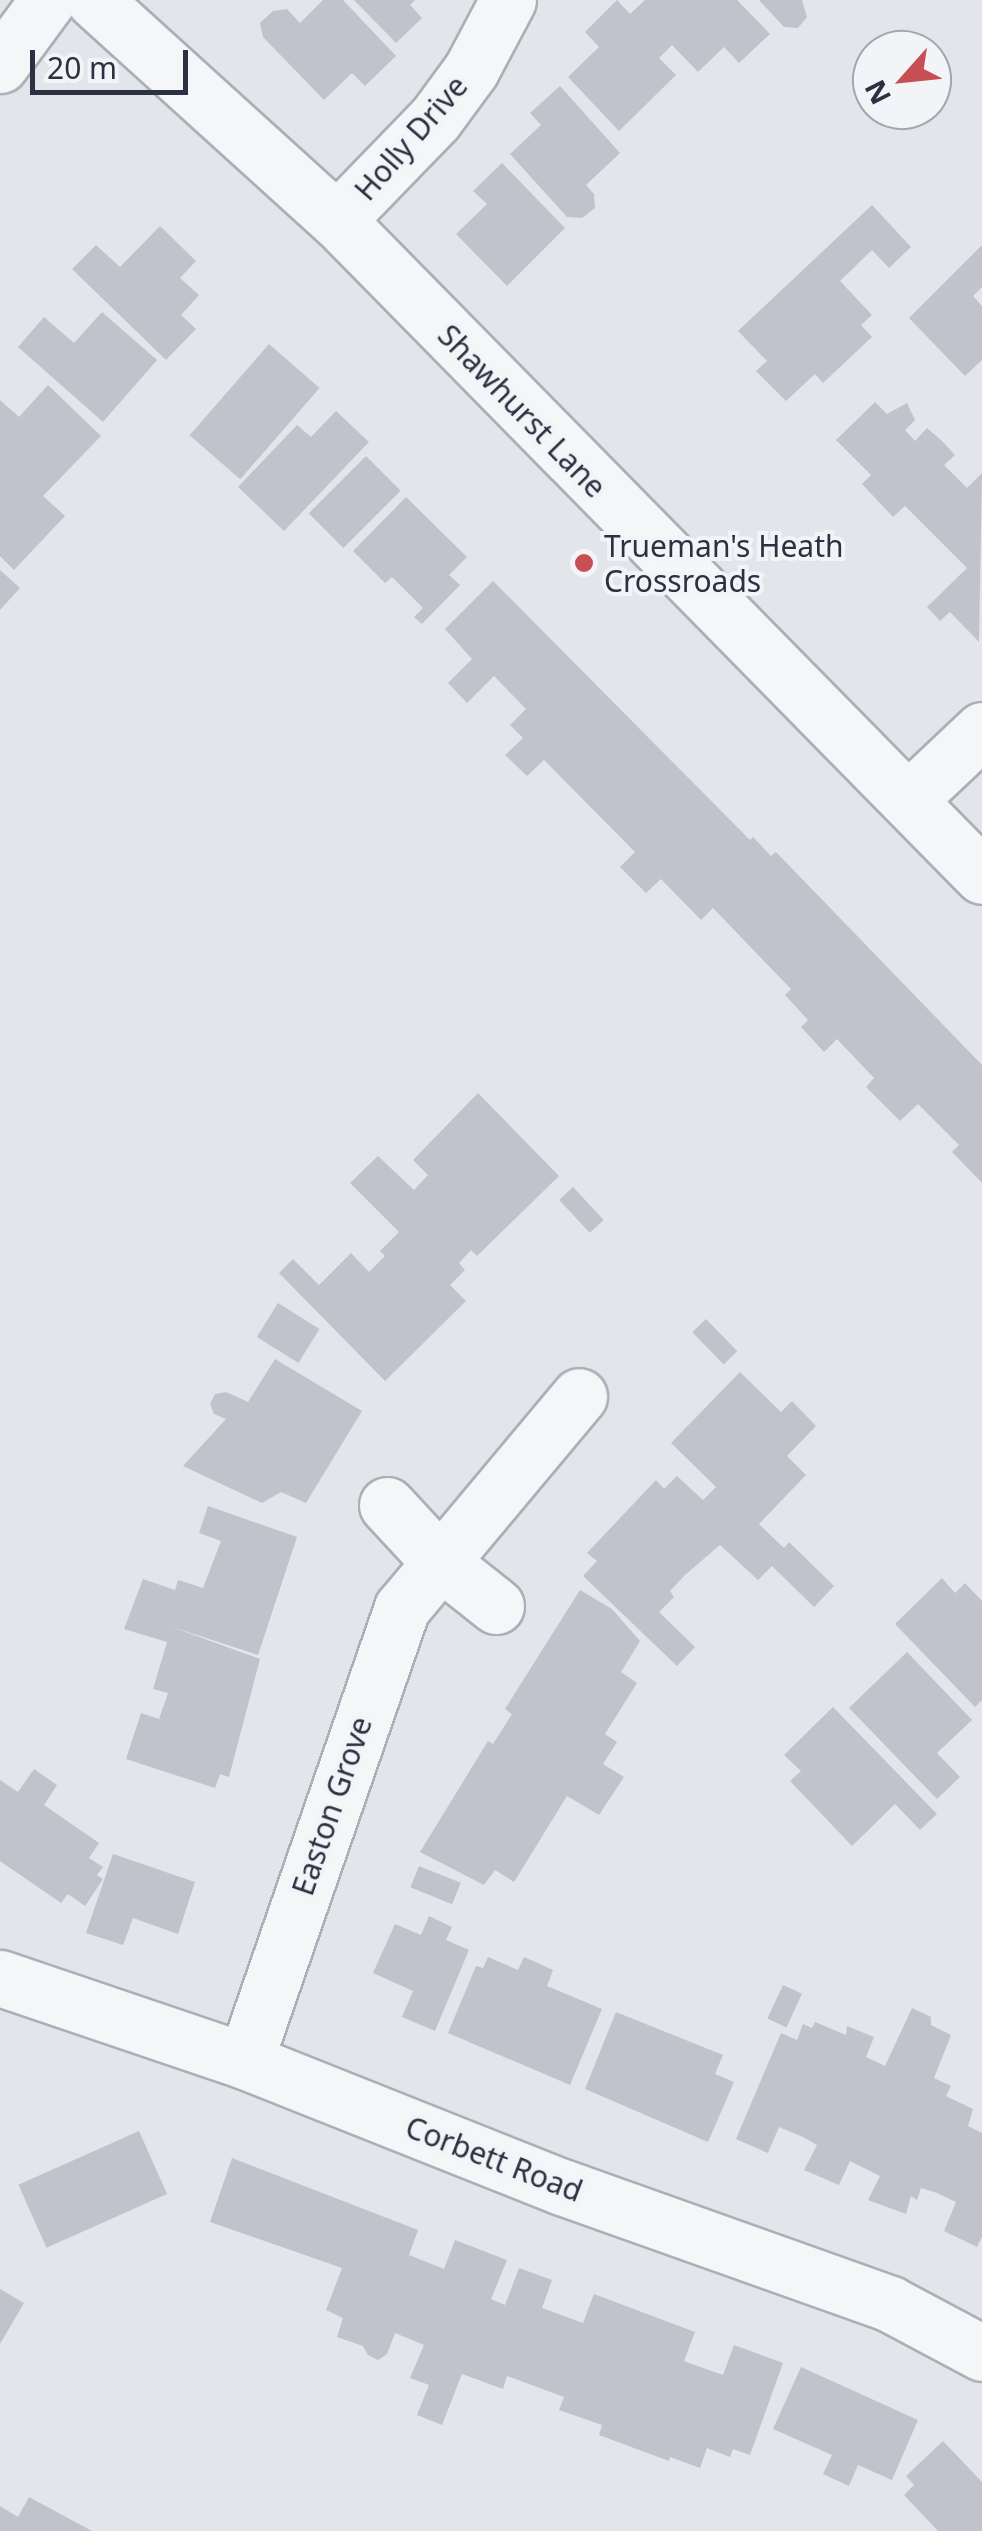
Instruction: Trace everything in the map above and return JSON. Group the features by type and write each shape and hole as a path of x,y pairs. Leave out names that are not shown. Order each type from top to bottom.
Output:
{"street":[{"path":"0,65 48,0"},
{"name":"Shawhurst Lane","path":"94,0 337,220 982,876"},
{"name":"Holly Drive","path":"337,220 435,119 471,70 508,0"},
{"path":"908,800 982,730"},
{"name":"Easton Grove","path":"244,2061 402,1608 438,1560 579,1396"},
{"path":"387,1506 438,1560 496,1606"},
{"name":"Corbett Road","path":"7,1998 244,2061 562,2187 890,2304 982,2353"}],"building":[{"path":"323,0 343,0 396,56 365,86 352,73 324,100 263,37 260,23 273,11 287,9 300,23"},
{"path":"354,0 415,0 410,5 422,18 396,43"},
{"path":"617,0 630,14 645,0 737,0 770,34 739,63 724,47 698,72 672,45 659,58 676,75 619,131 568,77 599,47 585,32"},
{"path":"759,0 802,0 807,17 798,28 784,27"},
{"path":"560,86 620,153 586,185 594,194 595,208 582,218 567,217 510,154 541,125 530,113"},
{"path":"502,163 565,228 507,286 456,234 487,204 473,191"},
{"path":"872,205 911,247 889,268 872,250 840,281 872,315 861,325 872,337 823,383 815,374 786,401 756,371 767,361 738,331"},
{"path":"160,226 196,261 180,278 199,295 181,315 196,329 166,360 72,269 96,245 120,267"},
{"path":"982,245 982,287 973,296 982,306 982,360 965,376 909,318"},
{"path":"102,312 157,360 103,422 18,347 44,317 74,343"},
{"path":"269,344 320,388 240,479 190,435"},
{"path":"48,385 101,436 43,496 65,516 14,570 0,556 0,400 19,417"},
{"path":"875,402 887,414 907,403 915,420 905,430 915,441 927,428 942,441 955,455 944,465 967,488 982,473 979,642 950,612 940,621 927,607 967,568 905,506 893,517 862,484 871,475 836,440"},
{"path":"336,411 369,442 284,531 238,487 297,425 311,437"},
{"path":"366,456 401,491 343,548 309,513"},
{"path":"406,497 467,557 449,575 460,585 422,624 414,617 423,608 392,577 385,583 353,551"},
{"path":"0,570 20,588 0,610"},
{"path":"493,581 750,840 753,837 771,856 776,852 982,1065 982,1183 952,1152 959,1145 918,1104 900,1121 866,1087 874,1078 837,1039 824,1052 801,1027 808,1020 785,995 791,989 713,908 701,920 661,879 646,893 620,867 635,852 544,760 527,776 505,755 523,738 510,725 526,709 494,676 467,703 448,683 472,659 445,629"},
{"path":"478,1093 559,1176 477,1256 471,1250 459,1263 465,1270 450,1285 466,1301 385,1381 279,1273 293,1259 319,1285 351,1253 369,1272 385,1256 380,1251 399,1232 350,1183 378,1156 414,1190 428,1175 413,1160"},
{"path":"573,1187 604,1220 590,1233 559,1200"},
{"path":"278,1303 320,1329 298,1363 257,1337"},
{"path":"706,1319 737,1351 724,1365 692,1332"},
{"path":"275,1359 362,1411 306,1503 281,1492 262,1503 183,1466 226,1419 214,1414 210,1404 215,1394 226,1392 248,1402"},
{"path":"740,1372 781,1412 792,1401 816,1426 787,1456 806,1475 759,1524 784,1548 789,1542 834,1586 814,1607 772,1566 758,1580 720,1545 670,1591 674,1597 659,1612 695,1647 677,1666 583,1576 597,1561 587,1553 656,1480 664,1489 677,1476 703,1500 716,1487 671,1443"},
{"path":"208,1506 297,1537 258,1655 169,1626 260,1659 229,1777 220,1774 215,1788 126,1759 141,1713 159,1719 168,1693 153,1689 167,1642 124,1629 143,1579 175,1590 178,1580 203,1588 221,1541 199,1533"},
{"path":"942,1578 955,1593 965,1583 982,1601 982,1700 975,1707 895,1624"},
{"path":"580,1590 612,1609 640,1641 621,1672 637,1683 605,1734 617,1742 603,1764 624,1777 599,1815 567,1796 514,1882 495,1870 484,1885 420,1852 488,1741 493,1744 512,1714 505,1709"},
{"path":"907,1652 972,1720 937,1753 960,1777 937,1799 849,1708"},
{"path":"833,1707 937,1814 920,1830 895,1804 852,1846 790,1781 801,1771 784,1755"},
{"path":"34,1769 57,1785 44,1805 99,1843 89,1858 103,1867 97,1875 103,1879 85,1906 68,1894 61,1903 0,1861 0,1780 18,1792"},
{"path":"113,1854 195,1882 178,1934 133,1918 123,1945 86,1933"},
{"path":"419,1866 461,1883 452,1904 410,1887"},
{"path":"429,1916 452,1927 446,1940 469,1950 435,2031 402,2017 413,1991 373,1973 395,1924 421,1935"},
{"path":"488,1957 518,1970 524,1957 553,1970 547,1986 602,2009 570,2085 448,2033 476,1966 483,1968"},
{"path":"783,1985 802,1994 786,2027 767,2019"},
{"path":"912,2008 931,2017 931,2025 951,2035 934,2078 951,2086 946,2096 973,2109 968,2126 982,2133 982,2237 977,2247 944,2231 956,2202 937,2193 921,2188 917,2200 911,2196 906,2214 868,2200 880,2176 850,2161 839,2185 804,2170 817,2145 803,2137 779,2127 768,2153 736,2139 781,2033 797,2040 803,2024 812,2028 815,2022 846,2035 847,2026 874,2037 866,2057 885,2066"},
{"path":"616,2012 723,2055 715,2074 734,2082 708,2142 585,2089"},
{"path":"139,2131 167,2194 46,2248 18,2185"},
{"path":"232,2158 418,2230 409,2255 444,2269 455,2240 507,2260 491,2299 505,2305 519,2268 552,2280 542,2308 583,2323 594,2294 695,2332 684,2361 703,2368 723,2375 734,2345 783,2363 750,2455 733,2449 730,2457 707,2448 700,2468 670,2457 669,2461 599,2435 602,2425 559,2410 564,2397 507,2376 503,2389 462,2374 442,2425 417,2415 429,2385 410,2378 424,2345 395,2333 387,2354 378,2360 368,2355 363,2346 337,2337 343,2318 326,2310 342,2268 210,2222"},
{"path":"0,2289 24,2303 0,2344"},
{"path":"801,2367 918,2420 892,2480 858,2465 849,2486 823,2474 832,2455 773,2429"},
{"path":"943,2441 982,2482 982,2531 938,2531 904,2495 914,2485 906,2476"},
{"path":"29,2497 92,2531 0,2531 0,2506 18,2517"}],"place":[{"name":"Trueman's Heath Crossroads","path":"584,563"}]}
